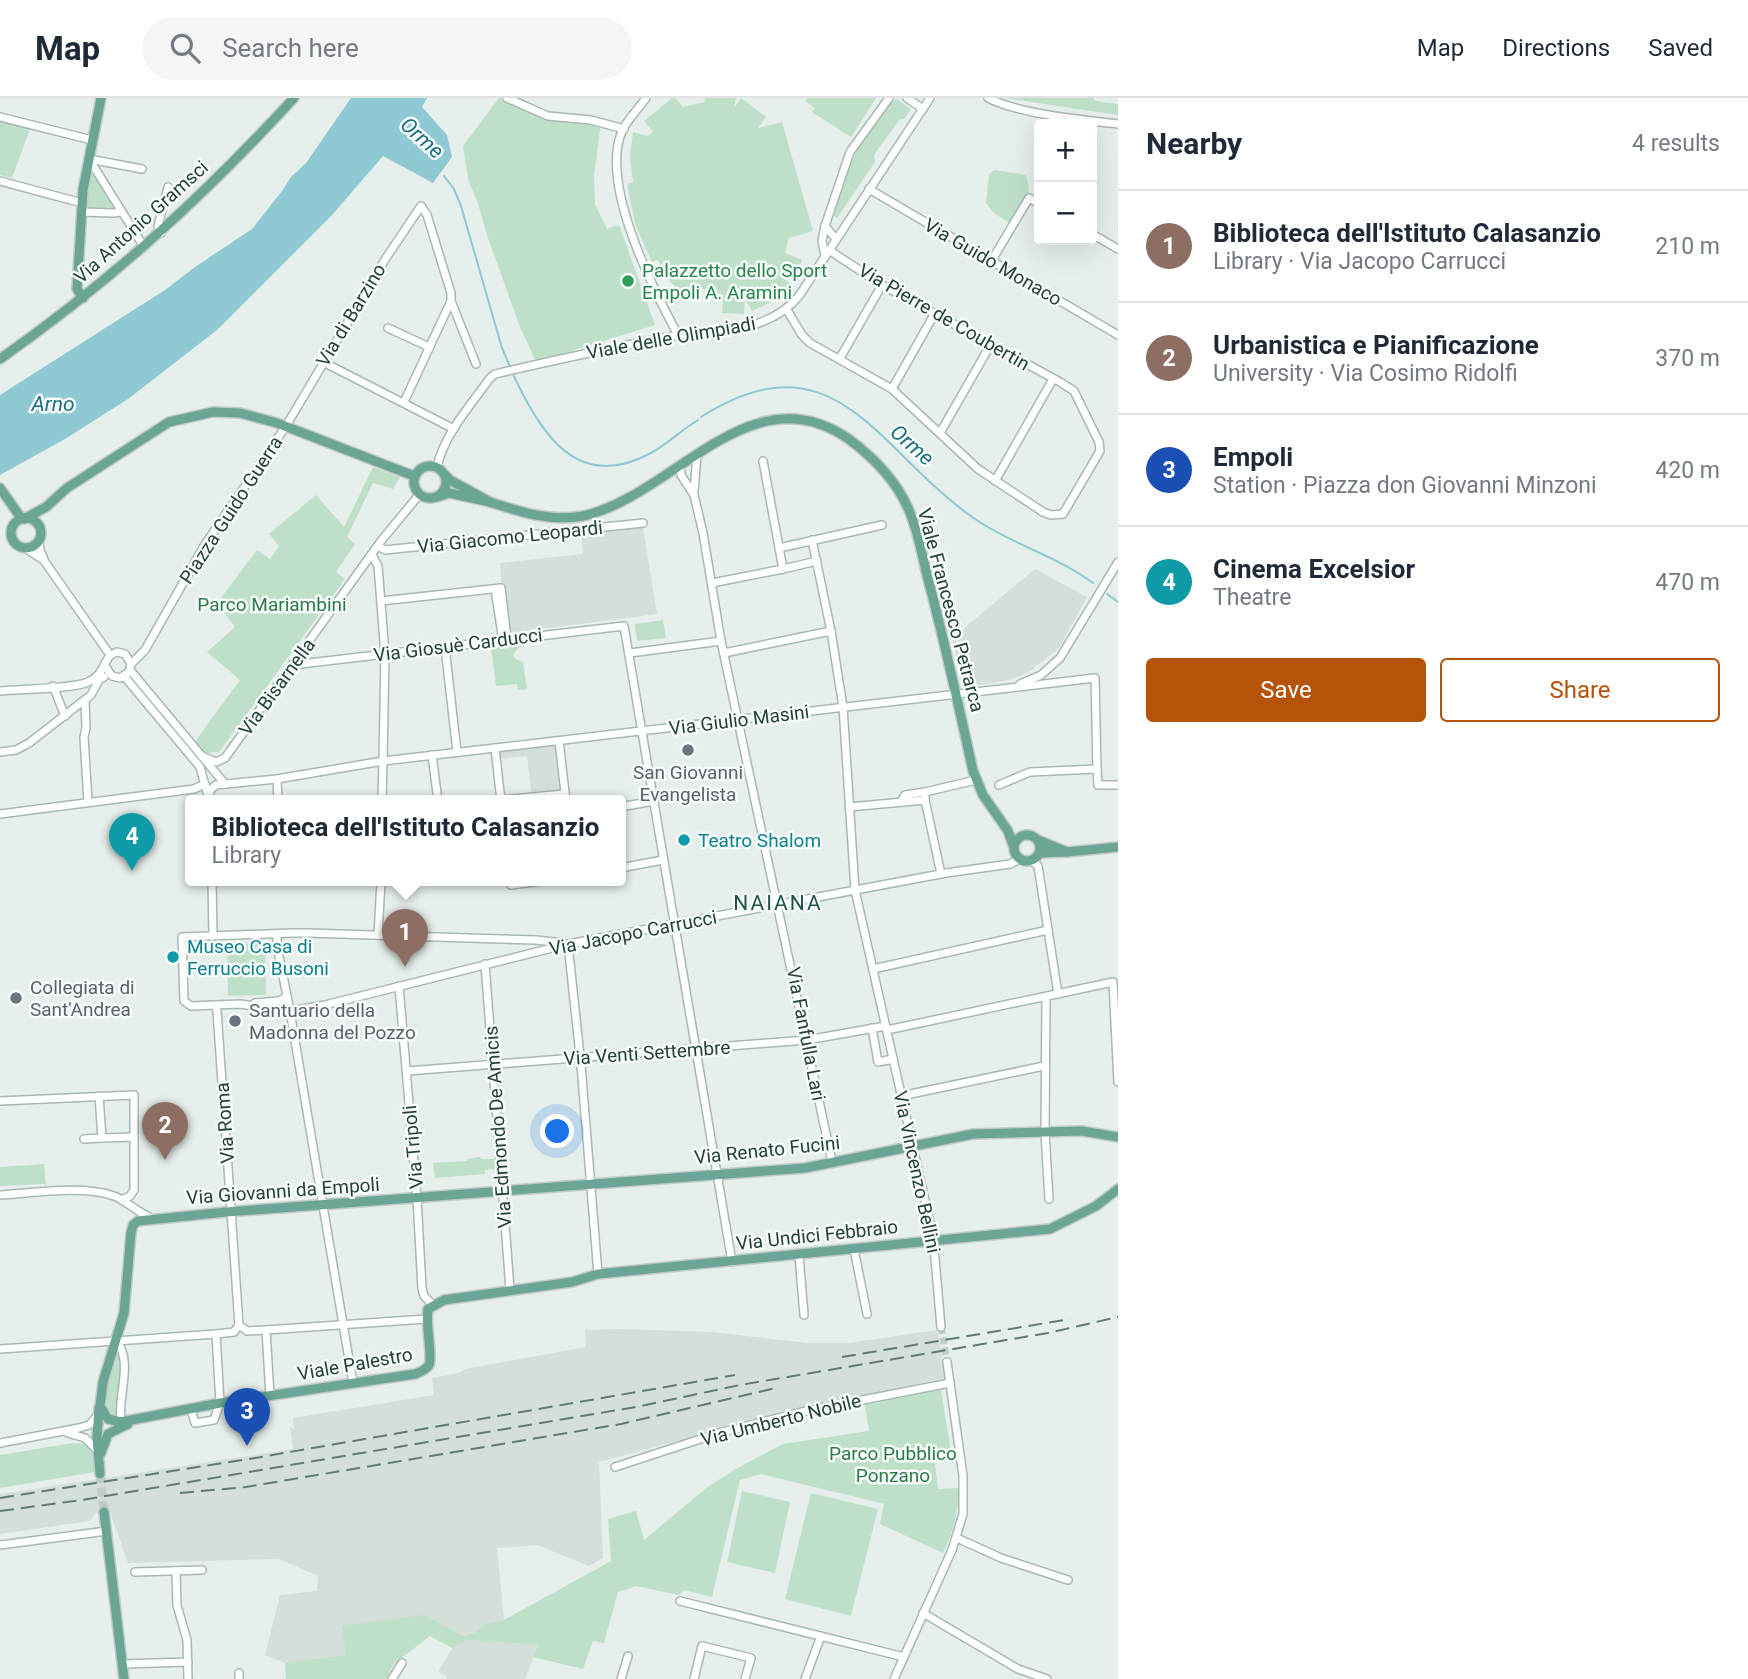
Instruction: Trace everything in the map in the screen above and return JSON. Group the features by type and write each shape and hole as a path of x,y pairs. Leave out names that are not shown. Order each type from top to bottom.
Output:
{"main road":[{"path":"83,298 77,289 81,207 100,98"},
{"name":"Via Antonio Gramsci","path":"0,359 83,298 161,233 240,157 294,98"},
{"path":"0,537 169,422 213,412 240,413 286,426 414,476"},
{"name":"Viale Francesco Petrarca","path":"419,495 427,498 449,494 543,517 579,516 624,500 743,429 778,418 797,418 828,427 862,449 896,486 908,508 935,605 976,780 1013,845"},
{"path":"419,495 413,484 414,476 424,467 437,467"},
{"name":"Viale Francesco Petrarca","path":"437,467 445,475 490,502"},
{"path":"437,497 446,486 445,475"},
{"path":"0,488 12,509 13,541"},
{"path":"0,537 13,541 20,547 33,546 39,540 40,528 59,495"},
{"path":"0,497 12,509 25,519 35,522 40,528"},
{"name":"Viale Francesco Petrarca","path":"998,817 1026,834"},
{"path":"1067,852 1026,834 1018,837 1013,845 1014,853 1020,859 1118,847"},
{"path":"1035,856 1038,841"},
{"name":"Via Renato Fucini","path":"417,1198 805,1168 965,1135 1082,1131 1118,1137"},
{"name":"Via Undici Febbraio","path":"510,1289 572,1282 598,1274 1050,1229 1096,1206 1118,1189"},
{"name":"Via Giovanni da Empoli","path":"133,1225 150,1218 417,1198"},
{"path":"100,1474 99,1408 103,1382 126,1300 133,1225"},
{"path":"433,1305 444,1300 510,1289"},
{"name":"Viale Palestro","path":"139,1419 220,1403 415,1374 424,1370 430,1362 426,1319 428,1309 433,1305"},
{"path":"99,1408 108,1419 121,1422 139,1419"},
{"path":"99,1456 108,1434 139,1419"},
{"path":"104,1512 124,1679"}],"street":[{"path":"506,98 548,116 591,120 624,129"},
{"path":"646,98 624,129 618,153 618,176 628,223 650,282 678,335"},
{"path":"827,253 822,241 825,226 850,152 889,98"},
{"path":"907,98 923,109"},
{"path":"930,98 787,310 810,343 892,389 978,469 995,481 1057,380"},
{"path":"988,98 1058,115 1118,124"},
{"path":"0,117 92,140"},
{"path":"89,159 142,169"},
{"path":"89,159 144,247"},
{"path":"0,181 81,207 114,214 120,212"},
{"path":"161,233 158,226 168,187"},
{"name":"Via Guido Monaco","path":"869,189 1118,335"},
{"path":"992,261 1029,198 1034,201"},
{"name":"Via di Barzino","path":"286,426 386,258 422,206 451,293 451,301"},
{"path":"825,226 836,239"},
{"path":"1097,237 1118,249"},
{"name":"Via Pierre de Coubertin","path":"827,253 1074,391 1099,442 1100,451 1063,514 1051,515 1043,512 995,481"},
{"path":"840,358 882,285"},
{"path":"404,402 451,301"},
{"path":"451,301 476,364"},
{"name":"Viale delle Olimpiadi","path":"437,467 439,456 454,429 495,374 678,335 728,331 763,321 787,310"},
{"path":"892,389 935,313"},
{"path":"388,328 429,347"},
{"path":"940,433 991,344"},
{"path":"323,362 454,429"},
{"name":"Piazza Guido Guerra","path":"128,670 145,650 204,546 286,426"},
{"path":"694,495 696,455"},
{"path":"763,461 783,569"},
{"path":"683,463 694,475"},
{"path":"683,463 684,480 694,495"},
{"path":"665,474 684,480"},
{"name":"Via Bisarnella","path":"202,756 216,762 225,758 378,546 419,495"},
{"name":"Via Fanfulla Lari","path":"694,495 721,641 832,1163"},
{"name":"Via Giacomo Leopardi","path":"378,546 385,550 643,523"},
{"path":"779,548 882,525"},
{"path":"39,540 45,562 110,655"},
{"name":"Via Vincenzo Bellini","path":"812,540 843,707 855,890 933,1241 941,1327"},
{"path":"25,548 45,562"},
{"path":"372,555 378,566 385,654 382,795"},
{"path":"712,583 817,561"},
{"path":"1008,688 1041,675 1060,658 1118,562"},
{"path":"381,601 501,588 505,640"},
{"name":"Via Giosuè Carducci","path":"292,665 624,626 630,653"},
{"path":"724,653 831,631"},
{"path":"721,641 630,653 732,1262"},
{"path":"445,647 457,752"},
{"path":"110,655 121,653 128,657 128,670 200,767 207,795"},
{"path":"0,691 88,682 101,674 110,655"},
{"path":"105,666 112,676"},
{"path":"0,752 16,750 29,743 95,691 99,680 128,670"},
{"path":"128,670 202,756 220,784 211,789 209,795"},
{"name":"Via Giulio Masini","path":"220,784 277,779 432,755 1094,677 1097,769"},
{"path":"53,686 65,716"},
{"path":"85,700 88,802"},
{"path":"559,741 566,795"},
{"path":"495,748 500,795"},
{"path":"432,755 437,795"},
{"path":"999,785 1030,772 1097,769 1098,785 1118,785"},
{"path":"277,779 278,795"},
{"path":"849,807 901,802 905,795 925,796 976,780"},
{"path":"0,814 194,789 205,785"},
{"path":"925,796 941,874"},
{"path":"626,806 654,801"},
{"path":"1035,856 1058,995"},
{"name":"Via Jacopo Carrucci","path":"240,1004 290,1010 325,1006 569,944 941,874 1010,864 1020,859"},
{"path":"626,867 663,860"},
{"path":"212,886 214,936"},
{"path":"378,934 381,886"},
{"path":"873,969 1048,930"},
{"path":"277,934 353,1383"},
{"path":"287,997 279,1001 191,1006 183,999 182,937 378,934 536,940 569,944 598,1274"},
{"name":"Via Edmondo De Amicis","path":"485,964 510,1289"},
{"name":"Via Venti Settembre","path":"407,1071 807,1040 872,1028 887,1028 1114,982 1118,1082"},
{"name":"Via Tripoli","path":"399,986 422,1288 433,1305"},
{"path":"1046,997 1044,1066 1049,1199"},
{"name":"Via Roma","path":"215,1005 239,1325"},
{"path":"872,1028 878,1062 893,1059"},
{"path":"901,1096 1044,1066"},
{"path":"0,1101 134,1094 134,1190 125,1203"},
{"path":"99,1096 102,1138"},
{"path":"84,1139 134,1137"},
{"path":"0,1195 53,1191 91,1192 114,1196 150,1218"},
{"path":"125,1203 132,1210 133,1225"},
{"path":"854,1250 867,1314"},
{"path":"799,1255 804,1315"},
{"path":"0,1349 216,1334 234,1332 239,1325 247,1331 426,1319"},
{"path":"266,1330 270,1396"},
{"path":"191,1409 195,1423 214,1420 220,1403 216,1334"},
{"path":"116,1340 123,1352 124,1364 120,1398 121,1422"},
{"path":"894,1679 957,1538 963,1514 965,1492 947,1362"},
{"name":"Via Umberto Nobile","path":"615,1467 719,1433 806,1411 950,1383"},
{"path":"0,1443 89,1425 99,1408"},
{"path":"60,1433 75,1433 85,1438 99,1456"},
{"path":"0,1545 107,1531"},
{"path":"957,1538 1001,1558 1068,1580"},
{"path":"135,1572 202,1570"},
{"path":"176,1571 177,1605 187,1640 188,1679"},
{"path":"680,1601 904,1657"},
{"path":"923,1613 946,1624 1018,1669 1047,1679"},
{"path":"805,1679 821,1636"},
{"path":"694,1679 702,1646 751,1658 745,1679"},
{"path":"621,1679 628,1656"},
{"path":"123,1664 188,1662"},
{"path":"392,1679 402,1663"}],"shaded area":[{"path":"643,527 657,614 510,633 500,563 583,554 581,533"},
{"path":"1035,569 1087,597 1059,648 1029,672 1009,680 963,688 952,638"},
{"path":"559,741 565,794 532,795 527,756 496,759 495,748"},
{"path":"585,1330 712,1332 808,1343 848,1343 937,1330 946,1378 788,1412 599,1462 603,1558 589,1566 537,1545 497,1548 504,1620 485,1624 474,1633 464,1636 424,1615 346,1655 285,1663 265,1655 280,1595 317,1591 318,1576 279,1559 128,1563 110,1512 95,1513 90,1521 0,1534 0,1494 293,1449 290,1427 294,1429 293,1418 434,1395 432,1378 459,1373 465,1369 586,1347"},
{"path":"467,1640 538,1645 525,1679 446,1679 447,1676 438,1672 452,1648"}],"green space":[{"path":"499,98 507,98 548,116 601,123 594,175 595,204 607,229 619,225 655,325 537,364 520,327 488,238 468,179 463,146"},
{"path":"672,98 683,107 704,102 705,98 736,98 734,108 741,98 766,117 758,128 782,122 813,231 789,238 785,253 802,260 796,277 780,273 791,285 777,299 765,289 771,302 752,311 745,298 744,314 722,313 723,295 692,285 681,293 669,280 658,260 652,262 635,224 627,184 633,182 630,156 633,132 647,136 653,132 644,121"},
{"path":"807,98 876,98 851,137 812,112 815,108 805,101"},
{"path":"1004,98 1093,98 1096,101 1118,104 1118,115"},
{"path":"896,99 911,109 904,119 899,120 874,155 875,162 837,218 831,214 856,152 873,123"},
{"path":"0,121 30,129 12,178 0,175"},
{"path":"91,170 116,211 85,209"},
{"path":"994,170 1025,175 1028,182 1026,201 1012,225 994,213 986,203 989,174"},
{"name":"Parco Mariambini","path":"373,467 400,477 393,489 373,483 347,537 355,544 336,572 345,579 219,752 203,753 194,743 240,680 207,652 235,627 217,603 257,550 270,559 279,546 269,534 316,495 344,527"},
{"path":"663,620 666,638 637,641 635,624"},
{"path":"521,643 513,656 523,662 527,689 518,690 517,684 496,686 491,647"},
{"path":"265,943 266,995 228,996 227,944"},
{"path":"480,1157 495,1159 496,1169 485,1170 485,1174 435,1178 433,1163 467,1161"},
{"path":"44,1164 46,1186 0,1186 0,1167"},
{"path":"116,1340 123,1352 121,1422 103,1414 103,1382"},
{"name":"Parco Pubblico Ponzano","path":"941,1390 951,1452 934,1455 938,1489 958,1488 955,1522 943,1553 880,1524 884,1504 761,1474 740,1480 712,1597 684,1590 679,1595 636,1586 618,1592 604,1643 593,1641 583,1669 533,1657 538,1645 467,1640 452,1648 430,1636 394,1664 386,1679 286,1679 285,1663 346,1655 342,1626 424,1615 464,1636 474,1633 485,1624 504,1620 611,1561 608,1519 636,1511 644,1540 705,1489 783,1444 869,1431 865,1405"},
{"path":"72,1443 86,1444 93,1454 95,1472 0,1488 0,1455"},
{"path":"742,1491 790,1502 775,1573 727,1562"},
{"path":"811,1493 878,1509 851,1616 785,1599"}],"water":[{"name":"Arno","path":"351,98 427,98 422,107 447,135 452,157 433,183 383,156 332,215 217,330 128,399 65,439 0,475 0,395 165,290 252,229 291,177 306,163"}],"waterway":[{"name":"Orme","path":"444,176 454,189 461,206 502,348 511,369"},
{"name":"Orme","path":"513,374 549,435 564,450 581,461 601,466 624,464 649,454 698,420"},
{"name":"Orme","path":"701,417 748,394 787,387 822,394 852,411 941,492 975,519 1093,583"},
{"name":"Orme","path":"1107,594 1118,602"}],"tunnel":[{"path":"941,1327 947,1362"},
{"path":"100,1474 104,1512"}],"railway":[{"path":"0,1511 82,1500 636,1407 740,1385 1048,1333 1118,1317"},
{"path":"842,1357 1070,1319"},
{"path":"0,1498 255,1458 735,1375"},
{"path":"180,1493 246,1487 621,1424 776,1388"}],"place":[{"name":"Palazzetto dello Sport Empoli A. Aramini","path":"628,281"},
{"name":"San Giovanni Evangelista","path":"688,750"},
{"name":"Teatro Shalom","path":"684,840"},
{"name":"Cinema Excelsior","path":"132,871"},
{"name":"Museo Casa di Ferruccio Busoni","path":"173,957"},
{"name":"Biblioteca dell'Istituto Calasanzio","path":"405,967"},
{"name":"Collegiata di Sant'Andrea","path":"16,998"},
{"name":"Santuario della Madonna del Pozzo","path":"235,1021"},
{"name":"Urbanistica e Pianificazione","path":"165,1160"},
{"name":"Empoli","path":"247,1446"}],"district":[{"name":"NAIANA","path":"778,903"}]}
